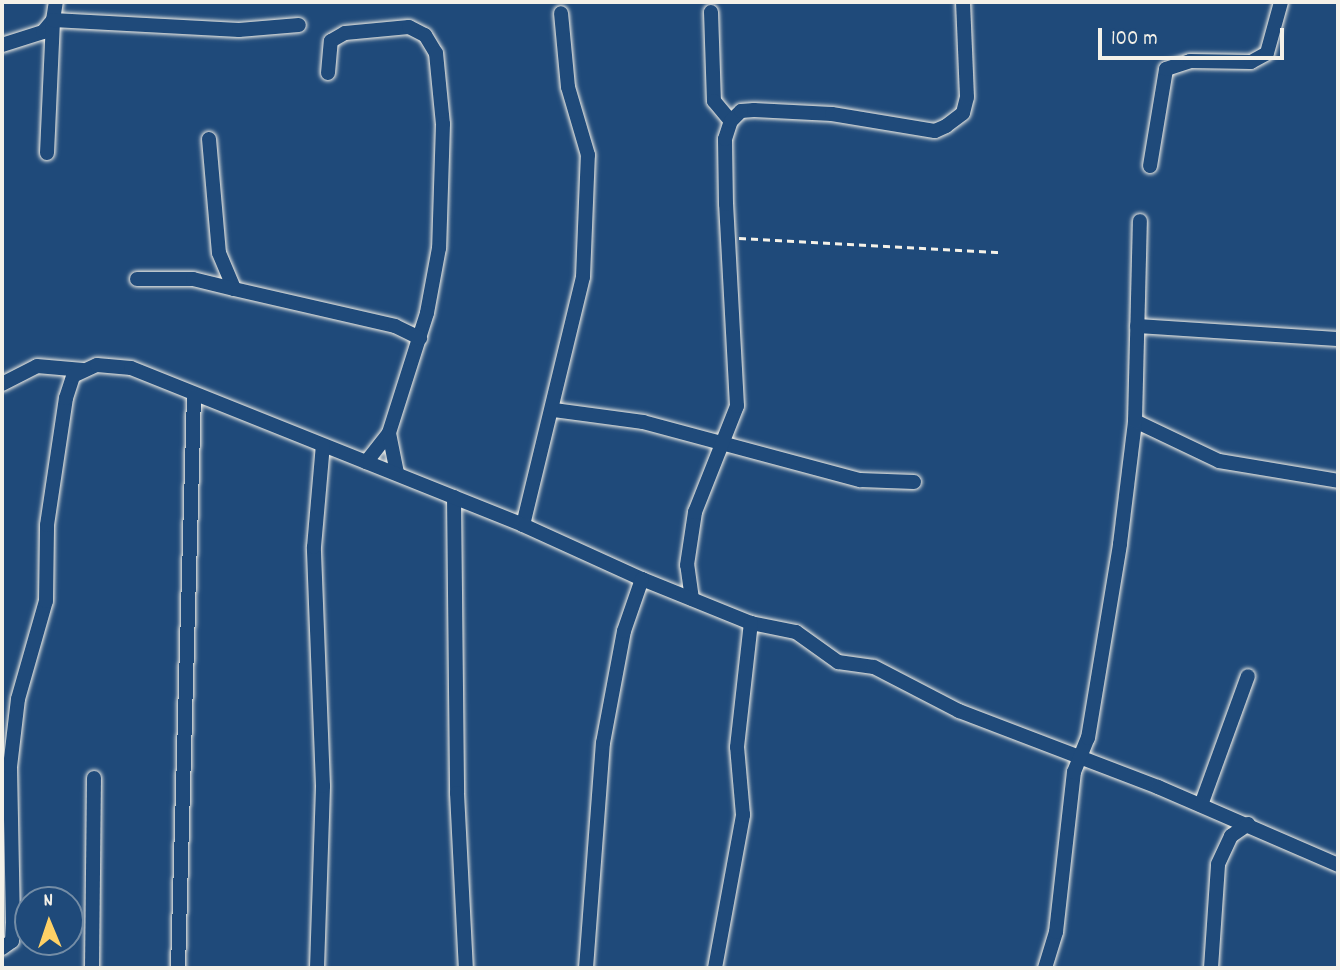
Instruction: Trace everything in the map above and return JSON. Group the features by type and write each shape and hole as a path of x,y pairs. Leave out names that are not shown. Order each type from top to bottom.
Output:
{"street":[{"path":"47,153 56,2"},
{"path":"692,599 687,565 695,512 720,447 729,437 737,406 725,139 731,121 741,111 754,110 832,114 935,131 946,127 963,113 967,97 963,2"},
{"path":"1150,166 1166,69 1190,61 1251,62 1267,53 1281,2"},
{"path":"711,12 714,101 731,121"},
{"path":"523,524 578,313 589,191 588,155 559,42 561,13"},
{"path":"54,20 239,30 299,25"},
{"path":"2,45 43,32 54,20"},
{"path":"328,73 331,41 359,29 409,27 425,35 436,53 443,124 439,248 420,338 389,433 366,462"},
{"path":"209,139 219,254 234,289"},
{"path":"1045,968 1066,870 1078,757 1088,738 1104,648 1135,421 1140,221"},
{"path":"137,279 193,279 395,326 420,338"},
{"path":"1137,326 1338,339"},
{"path":"2,948 12,941 13,923 10,767 18,699 46,601 47,525 66,398 73,376 97,365 131,368 194,396 523,524 692,599 751,622 796,632 838,662 874,667 959,711 1248,824 1338,865"},
{"path":"2,384 37,366 83,370"},
{"path":"178,968 194,396"},
{"path":"554,410 643,422 720,447 860,480 914,482"},
{"path":"1135,421 1219,461 1338,481"},
{"path":"389,433 397,473"},
{"path":"317,968 323,786 314,547 323,445"},
{"path":"454,497 457,793 466,968"},
{"path":"586,968 603,743 624,631 642,579"},
{"path":"715,968 744,805 737,747 751,622"},
{"path":"1201,805 1248,676"},
{"path":"92,968 94,778"},
{"path":"1211,968 1218,864 1231,836 1248,824"}],"path":[{"path":"729,237 1001,252"}]}
